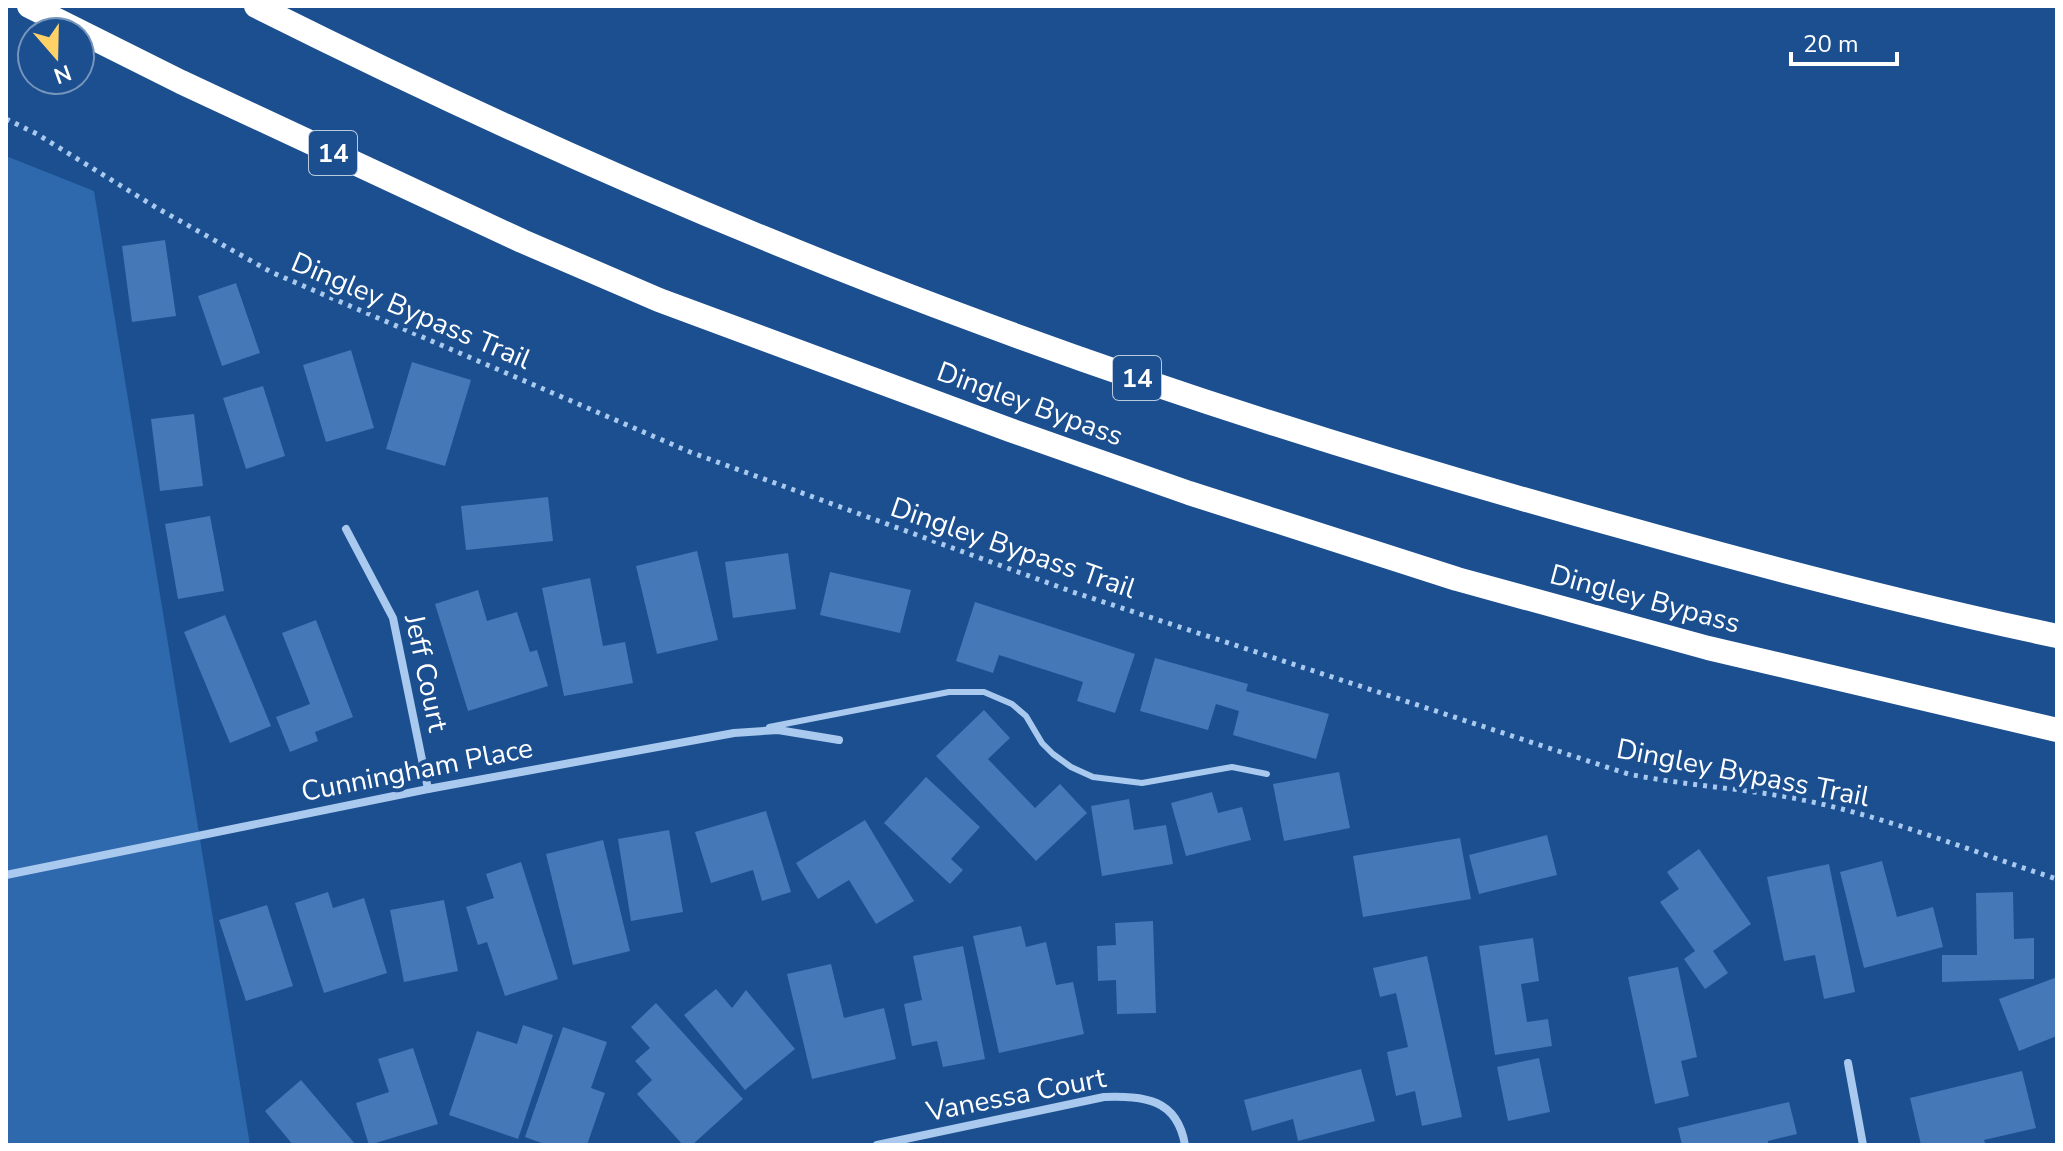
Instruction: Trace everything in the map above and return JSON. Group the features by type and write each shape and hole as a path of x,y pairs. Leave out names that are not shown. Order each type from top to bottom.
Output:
{"highway":[{"name":"Dingley Bypass","path":"29,6 181,82 522,241 659,300 1025,435 1189,493 1470,583 1708,648 2057,730"},
{"name":"14","path":"256,6 446,99 653,189 850,273 1051,348 1375,456 1545,506 1861,591 2057,636"}],"street":[{"name":"Jeff Court","path":"346,529 393,618 428,789"},
{"name":"Cunningham Place","path":"6,875 428,789 753,730 778,730 839,740"},
{"path":"1848,1063 1863,1145"},
{"name":"Vanessa Court","path":"877,1145 1104,1097 1134,1096 1152,1100 1169,1110 1185,1145"}],"lane":[{"path":"753,730 949,692 984,692 1012,704 1026,716 1042,743 1053,754 1093,777 1142,783 1232,767 1267,774"}],"path":[{"name":"Dingley Bypass Trail","path":"6,119 37,134 157,208 271,272 690,452 845,510 1073,592 1628,774 1792,798 1826,806 2057,879"}],"shaded area":[{"path":"6,156 94,191 250,1145 6,1145"}],"building":[{"path":"165,240 176,316 132,322 122,246"},
{"path":"236,283 260,353 222,366 198,296"},
{"path":"351,350 374,428 326,442 303,365"},
{"path":"412,362 471,380 445,466 386,449"},
{"path":"263,386 285,456 246,469 223,398"},
{"path":"194,414 203,486 160,491 151,419"},
{"path":"548,497 553,541 466,550 461,506"},
{"path":"210,516 224,591 178,599 165,524"},
{"path":"697,551 718,640 657,654 636,566"},
{"path":"788,553 796,609 733,618 725,562"},
{"path":"830,572 911,590 900,633 820,615"},
{"path":"590,578 603,646 625,642 633,683 564,696 542,588"},
{"path":"478,590 487,621 517,612 530,652 537,650 548,686 468,711 435,604"},
{"path":"975,602 1135,654 1115,713 1077,701 1083,682 999,655 993,673 956,661"},
{"path":"225,615 271,726 230,743 184,632"},
{"path":"316,620 353,717 315,732 318,741 290,752 276,717 310,704 282,633"},
{"path":"1155,658 1248,684 1246,691 1329,714 1316,759 1233,735 1239,711 1216,704 1208,730 1140,711"},
{"path":"984,710 1010,738 988,759 1035,808 1060,784 1087,813 1036,861 936,756"},
{"path":"1339,772 1350,828 1284,841 1273,784"},
{"path":"926,777 980,827 951,859 963,870 950,884 884,823"},
{"path":"1212,792 1218,813 1242,807 1251,840 1186,856 1171,803"},
{"path":"1129,799 1134,830 1166,825 1173,864 1102,876 1091,806"},
{"path":"766,811 791,892 762,901 753,870 711,883 695,832"},
{"path":"865,820 914,901 876,924 849,880 818,899 796,863"},
{"path":"669,830 683,912 631,921 618,839"},
{"path":"1547,835 1557,875 1479,894 1469,855"},
{"path":"1460,838 1471,899 1363,917 1353,856"},
{"path":"603,840 630,951 573,965 546,854"},
{"path":"1699,849 1751,924 1713,951 1728,973 1705,989 1684,959 1695,951 1660,902 1679,889 1667,872"},
{"path":"1882,861 1897,917 1933,907 1943,947 1864,968 1840,872"},
{"path":"521,862 558,979 505,996 487,942 478,945 466,907 494,898 486,874"},
{"path":"1829,864 1855,992 1824,999 1815,955 1784,961 1767,877"},
{"path":"328,892 333,908 364,898 387,973 324,993 295,903"},
{"path":"2013,892 2014,939 2034,938 2034,979 1942,982 1942,955 1977,955 1976,893"},
{"path":"444,900 458,971 404,982 390,910"},
{"path":"267,905 293,986 246,1001 219,920"},
{"path":"1153,921 1156,1013 1117,1014 1116,980 1098,981 1097,946 1116,945 1115,923"},
{"path":"1021,926 1026,947 1046,942 1056,985 1073,982 1084,1034 999,1053 973,936"},
{"path":"1533,938 1539,981 1521,984 1527,1022 1548,1019 1552,1046 1495,1055 1479,946"},
{"path":"963,946 985,1059 943,1067 937,1041 912,1046 904,1004 922,1000 913,956"},
{"path":"1427,956 1462,1117 1422,1126 1415,1091 1396,1096 1387,1052 1408,1047 1396,993 1380,997 1373,968"},
{"path":"831,964 844,1018 884,1008 896,1059 812,1079 787,974"},
{"path":"1678,967 1697,1057 1681,1061 1689,1096 1655,1104 1628,977"},
{"path":"2057,977 2057,1036 2019,1051 1999,999"},
{"path":"716,989 732,1008 746,990 795,1049 745,1090 684,1015"},
{"path":"656,1003 743,1099 692,1145 683,1145 637,1094 652,1080 635,1061 650,1048 631,1027"},
{"path":"523,1025 553,1035 518,1139 449,1115 477,1031 517,1044"},
{"path":"563,1027 607,1042 591,1088 605,1093 587,1145 547,1145 525,1137"},
{"path":"413,1048 438,1124 369,1145 356,1103 389,1092 378,1059"},
{"path":"1539,1058 1550,1112 1508,1121 1497,1067"},
{"path":"1361,1069 1375,1121 1298,1141 1293,1119 1252,1131 1244,1100"},
{"path":"2022,1071 2036,1128 1984,1140 1986,1145 1921,1145 1910,1098"},
{"path":"301,1080 356,1145 293,1145 265,1111"},
{"path":"1789,1102 1797,1134 1768,1141 1768,1145 1682,1145 1678,1128"}]}
